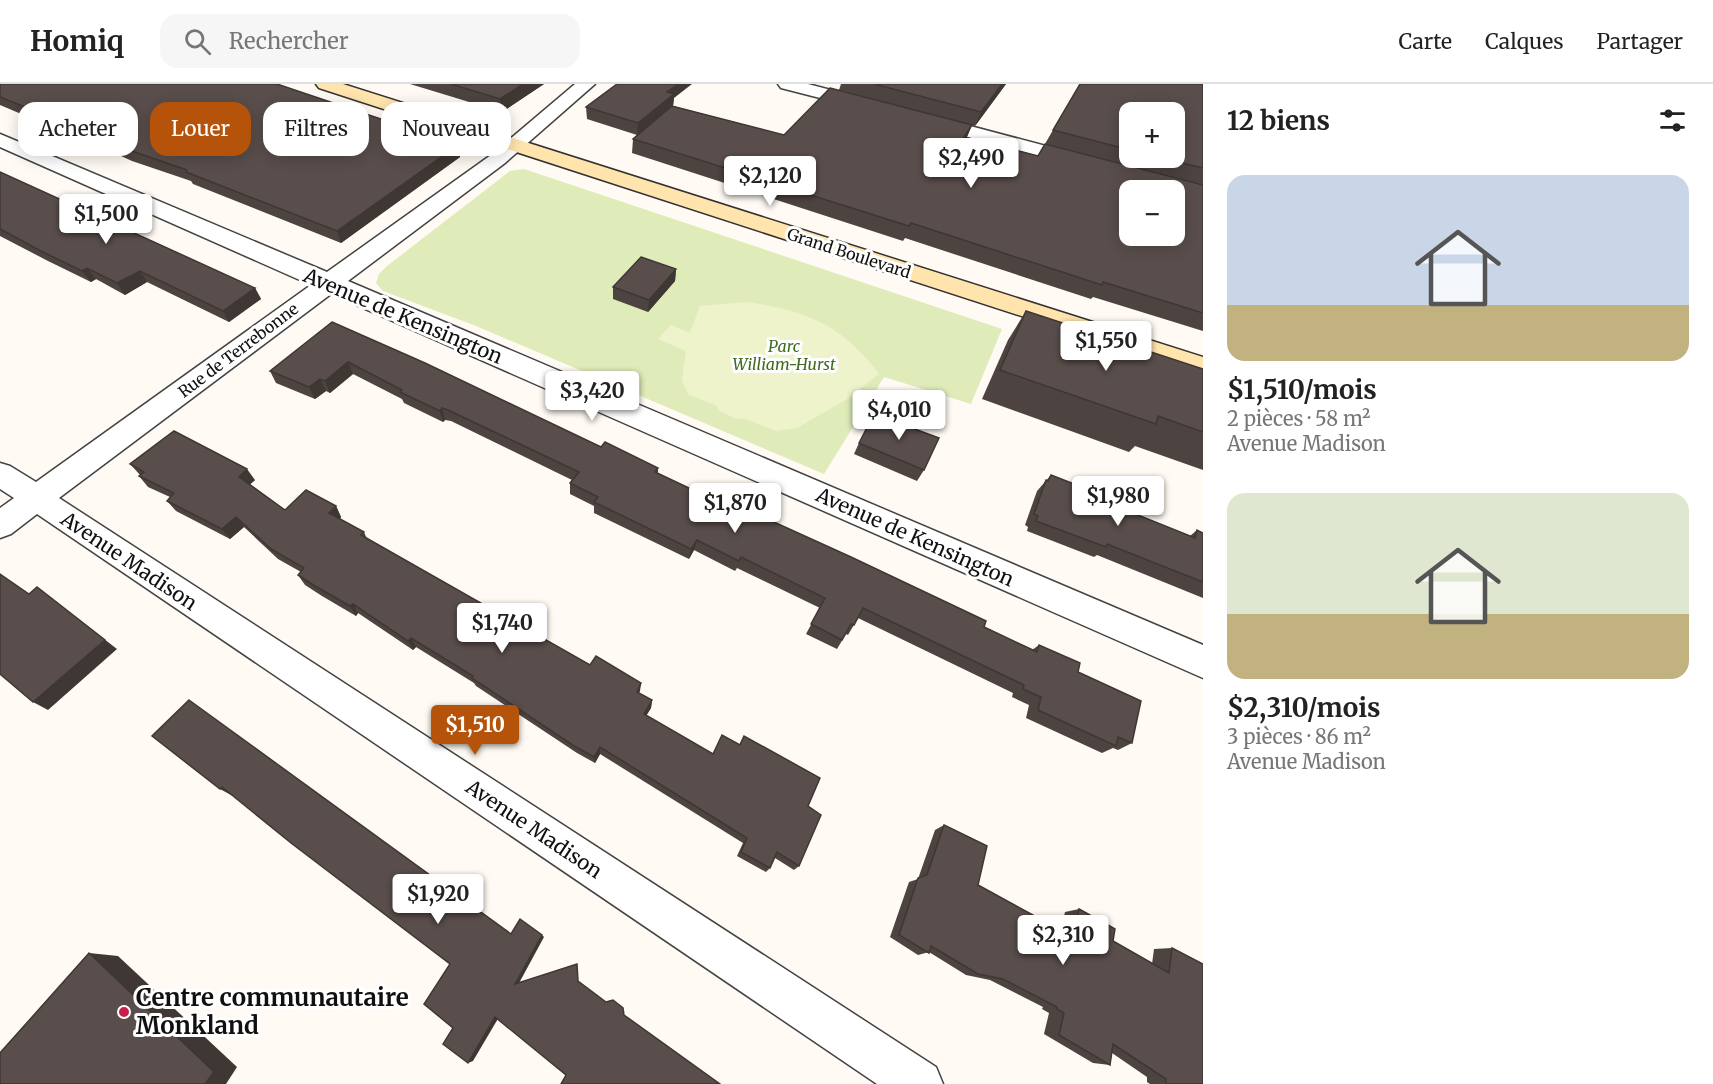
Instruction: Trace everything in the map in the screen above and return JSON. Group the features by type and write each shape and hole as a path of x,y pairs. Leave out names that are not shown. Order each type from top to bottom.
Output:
{"street":[{"name":"Grand Boulevard","path":"325,84 1203,366"},
{"name":"Rue de Terrebonne","path":"0,525 515,146 586,84"},
{"path":"787,84 880,108"},
{"path":"903,114 1099,166"},
{"name":"Avenue de Kensington","path":"0,140 1203,663"},
{"name":"Avenue Madison","path":"0,474 919,1084"}],"green space":[{"name":"Parc William-Hurst","path":"524,169 1002,329 971,404 884,377 824,474 476,326 383,291 376,283 379,274 387,266 510,171"},
{"path":"746,302 805,315 821,323 851,343 879,374 847,399 797,428 776,431 744,418 737,419 719,411 717,406 688,394 682,380 686,351 658,339 671,325 690,333 700,306"}],"building":[{"path":"0,84 277,84 330,102 263,102 263,156 369,156 369,115 381,119 381,156 443,156 337,231 186,172 187,170 138,153 138,102 18,102 18,104 0,97"},
{"path":"451,84 523,84 500,99"},
{"path":"617,84 678,84 667,92 674,94 638,123 586,107"},
{"path":"874,84 1002,84 981,112"},
{"path":"1080,84 1203,84 1203,168 1185,164 1185,102 1119,102 1119,147 1053,130"},
{"path":"830,88 972,125 964,137 1038,156 1045,144 1119,163 1119,168 1137,168 1184,180 1119,180 1119,246 1185,246 1185,180 1203,185 1203,313 1103,282 1102,285 911,223 909,226 633,139 672,106 784,135"},
{"path":"0,172 255,288 223,311 140,271 117,283 87,268 82,271 0,229"},
{"path":"641,257 676,269 649,300 613,287"},
{"path":"1026,311 1203,369 1203,432 1158,416 1156,424 1000,370"},
{"path":"332,322 425,363 601,447 605,442 658,468 655,472 693,490 733,507 734,504 851,557 986,621 984,627 1037,652 1039,645 1080,663 1078,672 1141,701 1132,743 1118,737 1116,746 1038,710 1041,697 1023,689 1024,685 863,608 854,625 851,624 842,640 811,624 825,598 741,557 739,561 697,540 691,549 594,502 598,497 570,483 579,472 448,410 442,408 440,411 400,392 402,390 348,362 325,381 320,379 309,387 270,371"},
{"path":"874,414 939,438 924,470 859,443"},
{"path":"174,431 247,469 239,477 285,510 306,490 336,506 329,513 364,532 361,535 590,665 596,656 641,683 637,692 652,700 644,714 713,754 722,735 740,745 744,736 820,778 808,806 821,815 799,866 777,852 770,868 741,852 747,838 600,747 594,757 576,747 472,678 473,676 411,638 408,641 353,604 350,606 315,586 298,575 304,568 271,549 236,517 222,529 167,501 174,493 139,476 144,472 130,464"},
{"path":"1051,475 1120,502 1118,507 1195,538 1197,530 1203,533 1203,582 1107,544 1106,547 1036,521 1038,516 1034,514 1046,480 1048,481"},
{"path":"0,574 29,594 37,587 105,640 33,702 0,674"},
{"path":"189,700 511,934 520,919 542,935 515,984 577,964 578,981 606,1002 613,1000 623,1008 624,1015 720,1084 561,1084 566,1075 495,1017 468,1063 443,1044 453,1028 424,1004 450,964 291,843 222,787 220,789 152,736"},
{"path":"944,825 987,846 978,885 1073,937 1079,909 1115,929 1113,941 1169,973 1172,948 1203,964 1203,1084 1166,1084 1166,1079 1113,1044 1110,1065 1059,1035 1064,1013 1057,1007 1003,979 978,974 931,946 929,953 899,935 918,878 927,875"},
{"name":"Centre communautaire Monkland","path":"89,953 214,1072 205,1084 0,1084 0,1053"}],"place":[{"name":"Centre communautaire Monkland","path":"124,1012"}]}
